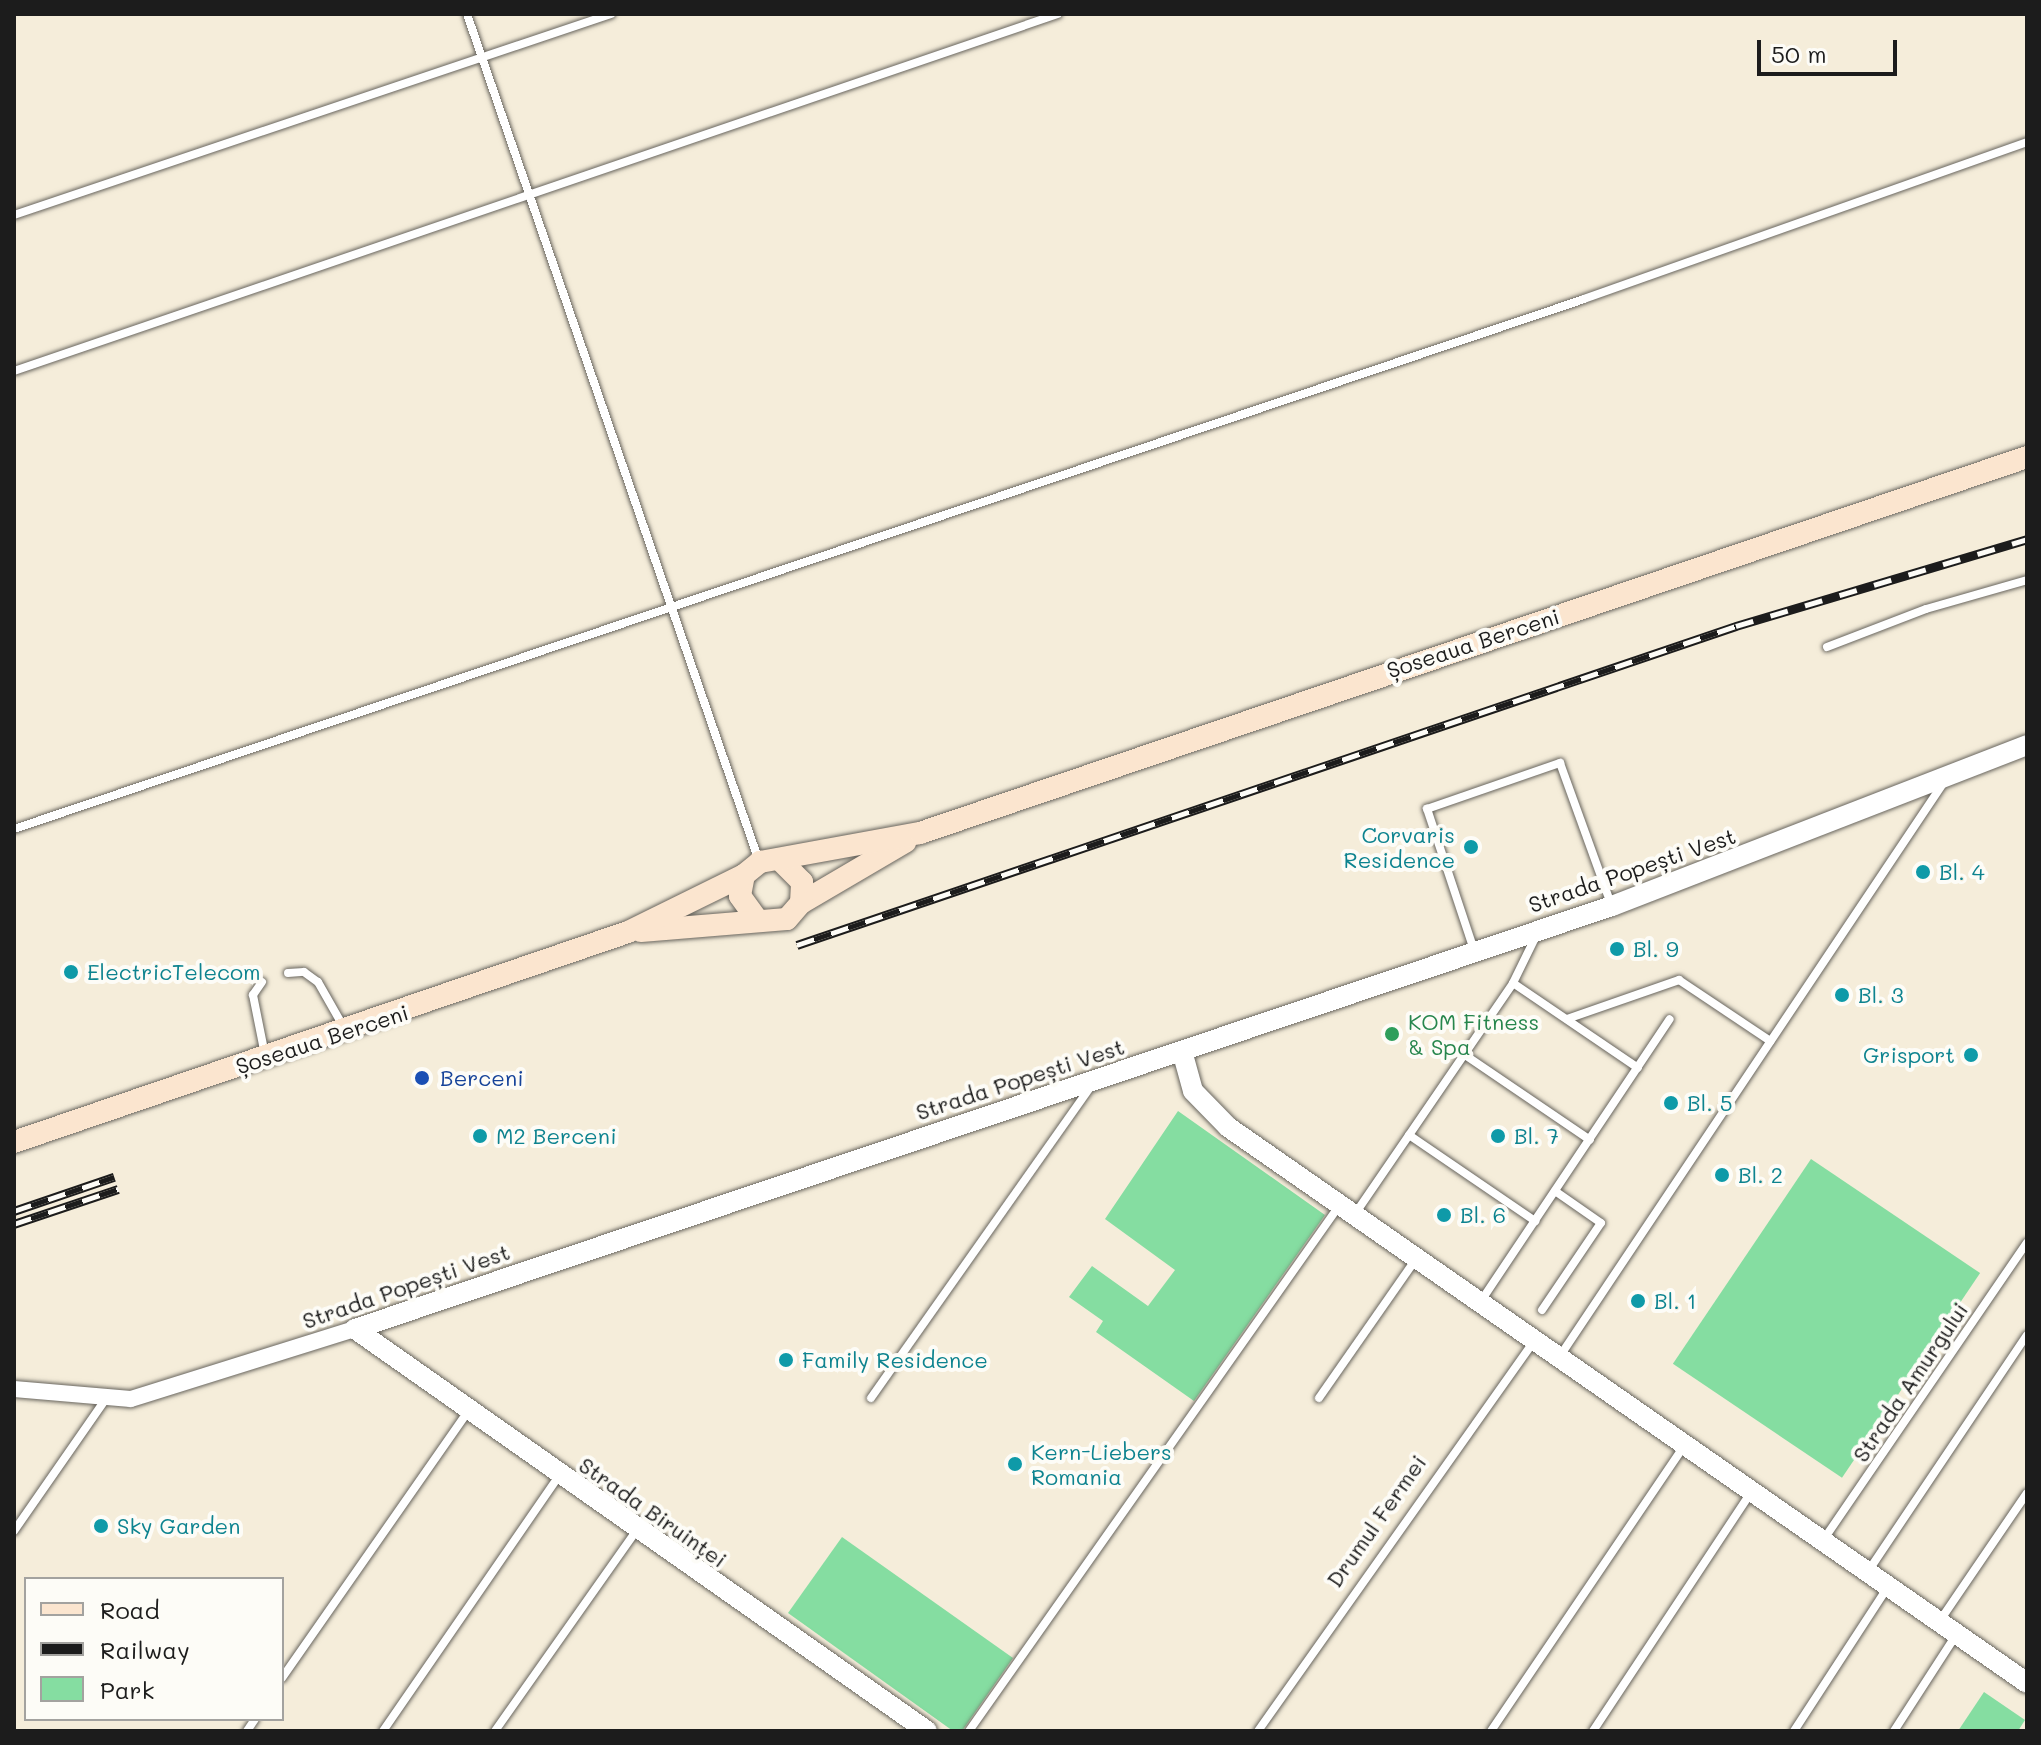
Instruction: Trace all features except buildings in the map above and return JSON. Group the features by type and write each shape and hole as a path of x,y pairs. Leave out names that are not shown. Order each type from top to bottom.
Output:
{"main road":[{"name":"Șoseaua Berceni","path":"14,1142 346,1031 628,932 762,866 920,833 2027,457"},
{"name":"Șoseaua Berceni","path":"628,932 757,919 787,919 801,903 920,833"},
{"path":"757,919 740,896 762,866 802,882 801,903"}],"street":[{"name":"Strada Popești Vest","path":"14,1389 105,1400 153,1395 1612,906 2027,745"},
{"path":"1182,1051 1193,1091 1228,1127 2027,1683"},
{"name":"Strada Biruinței","path":"355,1329 467,1413 927,1731"}],"lane":[{"path":"467,14 762,866"},
{"path":"14,215 611,14"},
{"path":"14,371 1058,14"},
{"path":"14,829 1584,299 2027,142"},
{"path":"1827,647 1926,609 2027,580"},
{"path":"1474,950 1427,809 1560,763 1612,906"},
{"path":"1559,1358 1949,775"},
{"path":"969,1731 1347,1210 1409,1135 1513,983 1539,929"},
{"path":"288,973 304,972 318,982 346,1031"},
{"path":"1567,1019 1679,980 1770,1041"},
{"path":"262,982 253,995 266,1057"},
{"path":"1513,983 1638,1068"},
{"path":"1479,1302 1670,1019"},
{"path":"1465,1055 1590,1140"},
{"path":"871,1398 1097,1077"},
{"path":"1409,1135 1535,1221"},
{"path":"1542,1310 1601,1223 1555,1191"},
{"name":"Strada Amurgului","path":"1822,1541 2027,1243"},
{"path":"1319,1398 1416,1258"},
{"path":"1867,1572 2027,1335"},
{"name":"Drumul Fermei","path":"1258,1731 1534,1341"},
{"path":"14,1531 105,1400"},
{"path":"284,1675 467,1413"},
{"path":"1491,1731 1684,1445"},
{"path":"383,1731 559,1476"},
{"path":"1593,1731 1751,1492"},
{"path":"1939,1622 2027,1493"},
{"path":"495,1731 637,1530"},
{"path":"1794,1731 1888,1587"},
{"path":"1894,1731 1957,1635"}],"green space":[{"path":"1178,1111 1325,1215 1194,1401 1096,1332 1103,1321 1069,1297 1092,1266 1148,1306 1175,1270 1105,1219"},
{"path":"1811,1159 1980,1273 1842,1478 1673,1364"},
{"path":"842,1537 1013,1658 962,1731 953,1731 788,1613"},
{"path":"1984,1692 2025,1720 2018,1731 1958,1731"}],"railway":[{"path":"797,945 1736,626 2027,539"},
{"path":"14,1211 114,1177"},
{"path":"14,1224 118,1189"}],"place":[{"name":"Corvaris Residence","path":"1471,847"},
{"name":"Bl. 4","path":"1923,872"},
{"name":"Bl. 9","path":"1617,949"},
{"name":"ElectricTelecom","path":"71,972"},
{"name":"Bl. 3","path":"1842,995"},
{"name":"KOM Fitness & Spa","path":"1392,1034"},
{"name":"Grisport","path":"1971,1055"},
{"name":"Berceni","path":"422,1078"},
{"name":"Bl. 5","path":"1671,1103"},
{"name":"M2 Berceni","path":"480,1136"},
{"name":"Bl. 7","path":"1498,1136"},
{"name":"Bl. 2","path":"1722,1175"},
{"name":"Bl. 6","path":"1444,1215"},
{"name":"Bl. 1","path":"1638,1301"},
{"name":"Family Residence","path":"786,1360"},
{"name":"Kern-Liebers Romania","path":"1015,1464"},
{"name":"Sky Garden","path":"101,1526"}]}
